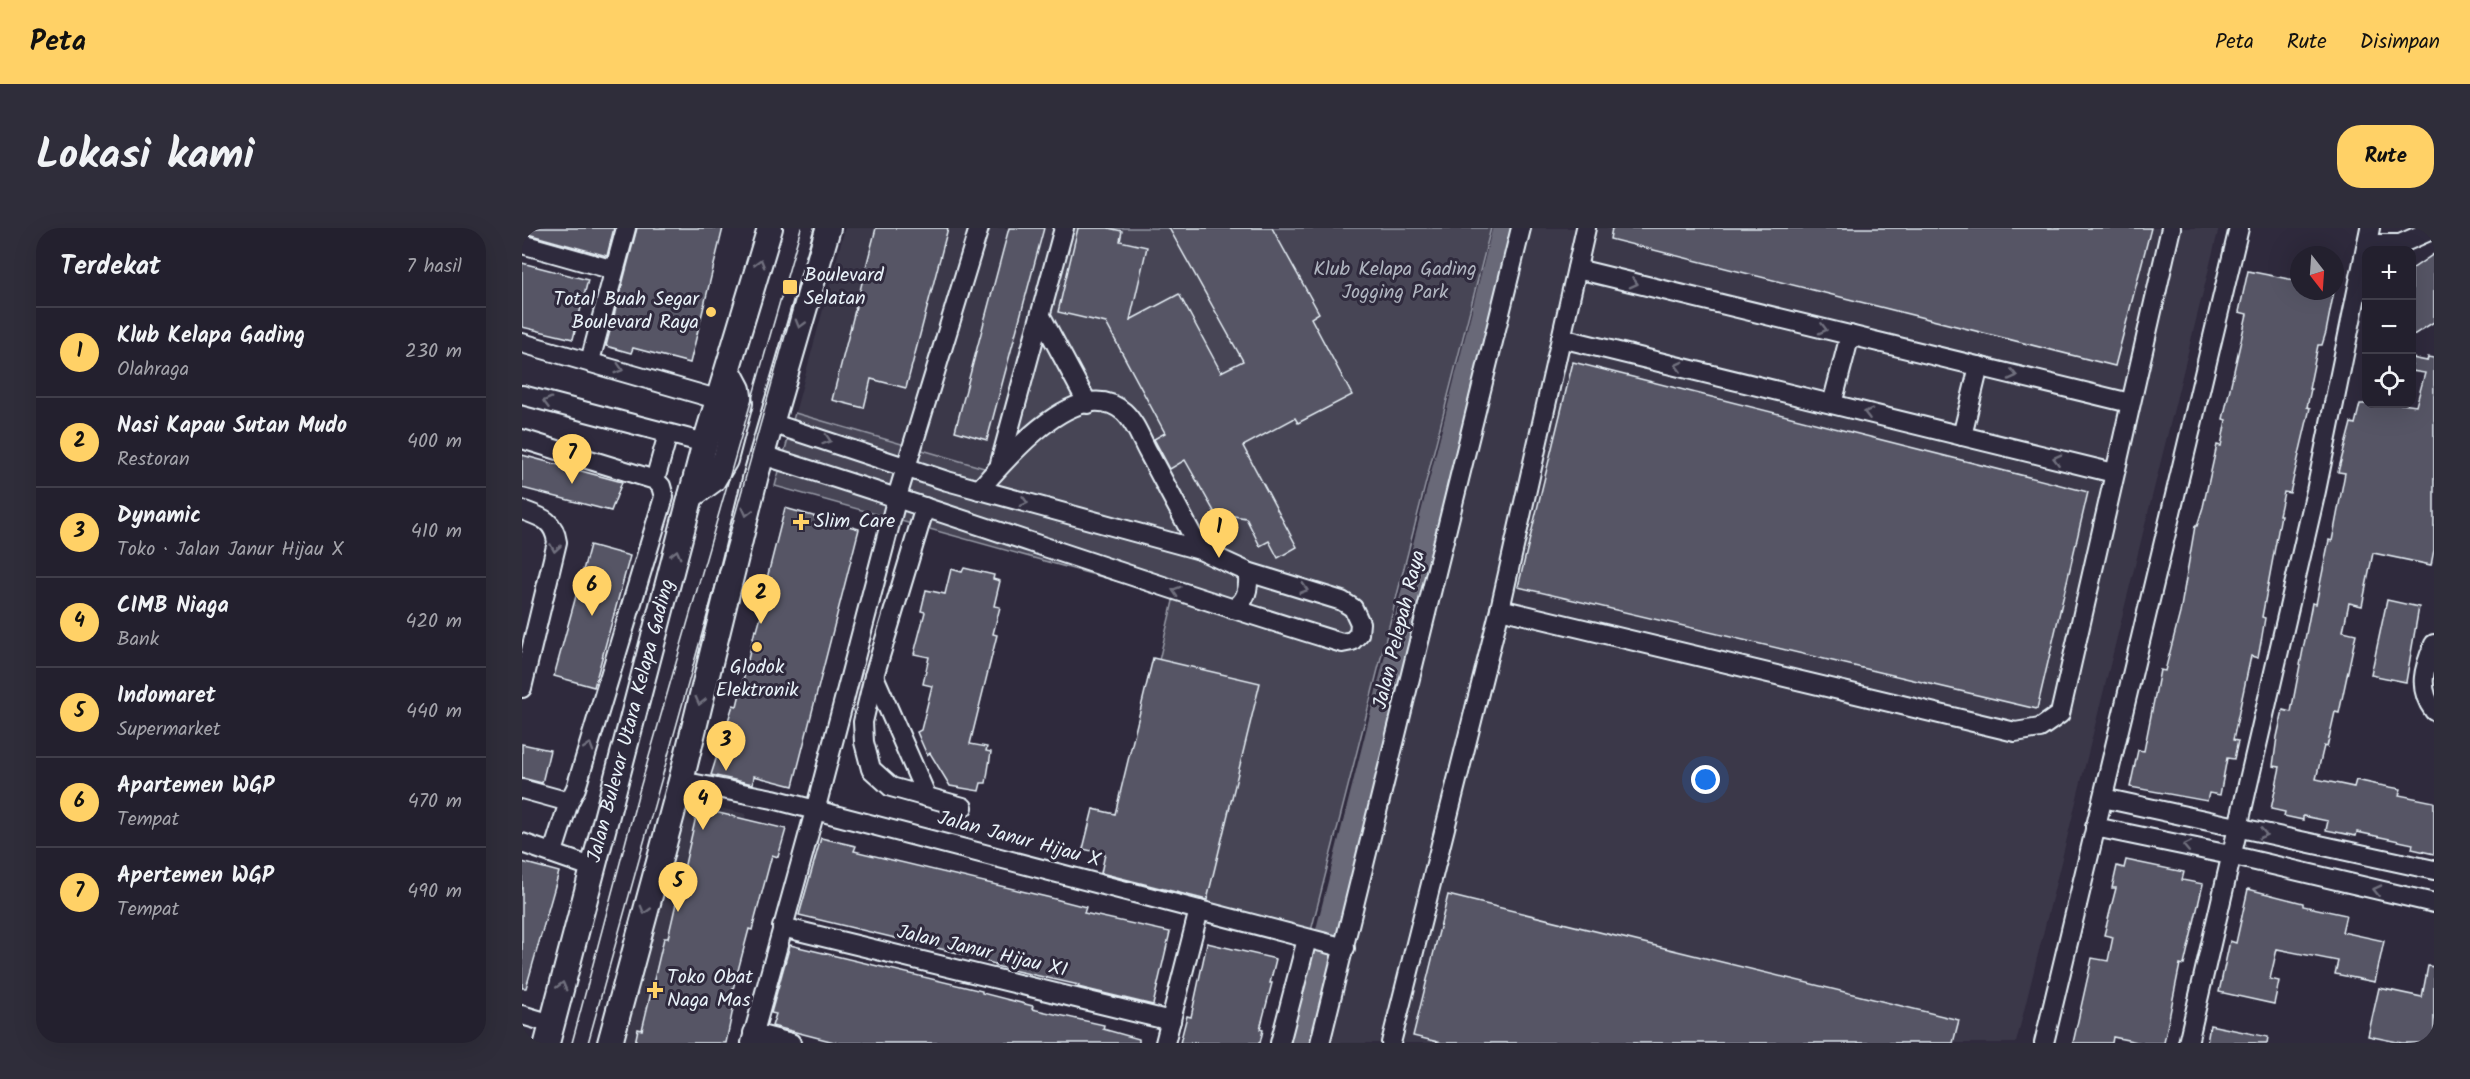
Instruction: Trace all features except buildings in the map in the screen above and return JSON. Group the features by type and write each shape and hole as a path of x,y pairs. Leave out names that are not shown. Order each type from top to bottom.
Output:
{"main road":[{"path":"691,496 713,480 726,460 730,401 738,390 728,370 770,228"},
{"path":"610,1043 681,781 759,465 828,228"},
{"path":"730,401 748,410 773,415"},
{"name":"Jalan Bulevar Utara Kelapa Gading","path":"550,1033 705,443 730,401"},
{"path":"726,460 739,460 759,465"}],"street":[{"path":"590,361 626,228"},
{"path":"792,1043 752,1038 815,811 905,466 979,228"},
{"path":"999,468 1064,228"},
{"name":"Jalan Pelepah Raya","path":"1320,1043 1521,228"},
{"path":"1390,1043 1500,609 1586,228"},
{"path":"1500,609 2015,732 2040,728 2060,714 2170,228"},
{"path":"2044,1043 2238,228"},
{"path":"2188,1043 2316,491 2369,236 2400,244 2434,229"},
{"path":"522,244 614,270"},
{"path":"1577,269 2130,403"},
{"path":"1041,316 1088,404"},
{"path":"1832,404 1850,335"},
{"path":"1561,338 2114,473"},
{"path":"522,343 730,401"},
{"path":"1962,436 1979,366"},
{"path":"522,395 705,443"},
{"path":"979,490 1028,436 1051,419 1100,401 1112,404 1132,422 1200,550"},
{"path":"759,465 897,497 1232,609 1342,643 1352,641 1359,634 1360,623 1357,614 1342,601 1248,572 1200,550 979,490 905,466 773,415"},
{"path":"655,480 668,434"},
{"path":"522,439 655,480 661,486 664,497 662,510 576,788 569,802 553,852"},
{"path":"925,507 874,676 863,722 864,742 871,769 891,787 963,807"},
{"path":"522,510 545,518 556,529 557,542 522,688"},
{"path":"1232,609 1240,606 1246,595 1248,572"},
{"path":"623,637 653,643"},
{"path":"2434,644 2422,673 2425,692 2434,711"},
{"path":"874,676 927,797"},
{"name":"Jalan Janur Hijau X","path":"681,781 773,799 1345,948"},
{"path":"522,789 569,802"},
{"path":"2103,798 2237,829 2434,870"},
{"path":"2096,827 2230,855 2434,903"},
{"path":"522,843 594,868"},
{"path":"1165,1043 1199,910"},
{"name":"Jalan Janur Hijau XI","path":"782,927 1171,1021"},
{"path":"1280,1043 1315,941"},
{"path":"522,1015 550,1033"}],"shaded area":[{"path":"845,228 1054,228 991,470 795,413"},
{"path":"1531,228 2219,228 2016,1043 1325,1043 1433,603"},
{"path":"689,801 746,814 685,1043 623,1043"}],"green space":[{"name":"Klub Kelapa Gading Jogging Park","path":"1054,228 1491,228 1311,931 1108,876 1174,597 775,486 795,413 991,470"}],"waterway":[{"path":"1330,931 1507,228"},
{"path":"1301,1043 1324,956"}],"tram line":[{"path":"572,1043 638,795 801,228"},
{"path":"588,1043 815,228"}],"place":[{"name":"Boulevard Selatan","path":"790,287"},
{"name":"Total Buah Segar Boulevard Raya","path":"711,312"},
{"name":"Apertemen WGP","path":"572,484"},
{"name":"Slim Care","path":"801,522"},
{"name":"Klub Kelapa Gading","path":"1219,558"},
{"name":"Apartemen WGP","path":"592,616"},
{"name":"Nasi Kapau Sutan Mudo","path":"761,624"},
{"name":"Glodok Elektronik","path":"757,647"},
{"name":"Dynamic","path":"726,771"},
{"name":"CIMB Niaga","path":"703,830"},
{"name":"Indomaret","path":"678,912"},
{"name":"Toko Obat Naga Mas","path":"655,990"}]}
